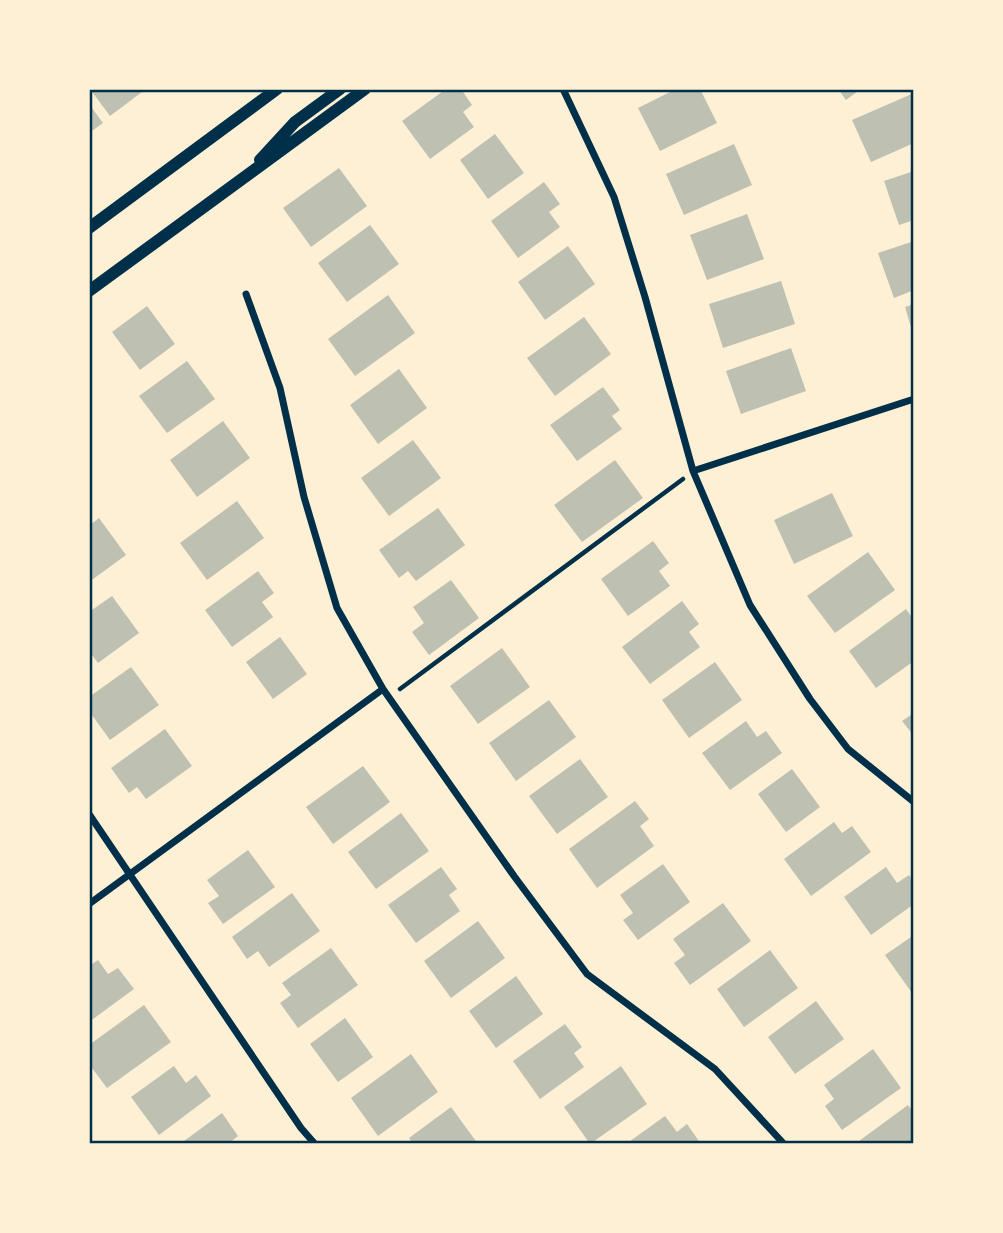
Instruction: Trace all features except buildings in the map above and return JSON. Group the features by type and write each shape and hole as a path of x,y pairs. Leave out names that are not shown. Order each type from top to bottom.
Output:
{"street":[{"path":"89,228 277,89"},
{"path":"243,178 295,122 340,89"},
{"path":"89,291 365,89"},
{"path":"563,89 614,197 693,471 750,605 810,699 848,749 914,802"},
{"path":"246,294 281,388 304,498 337,608 388,698 587,974 715,1069 784,1144"},
{"path":"693,471 914,399"},
{"path":"89,904 383,689"},
{"path":"89,814 315,1144"}],"path":[{"path":"388,698 693,471"}]}
